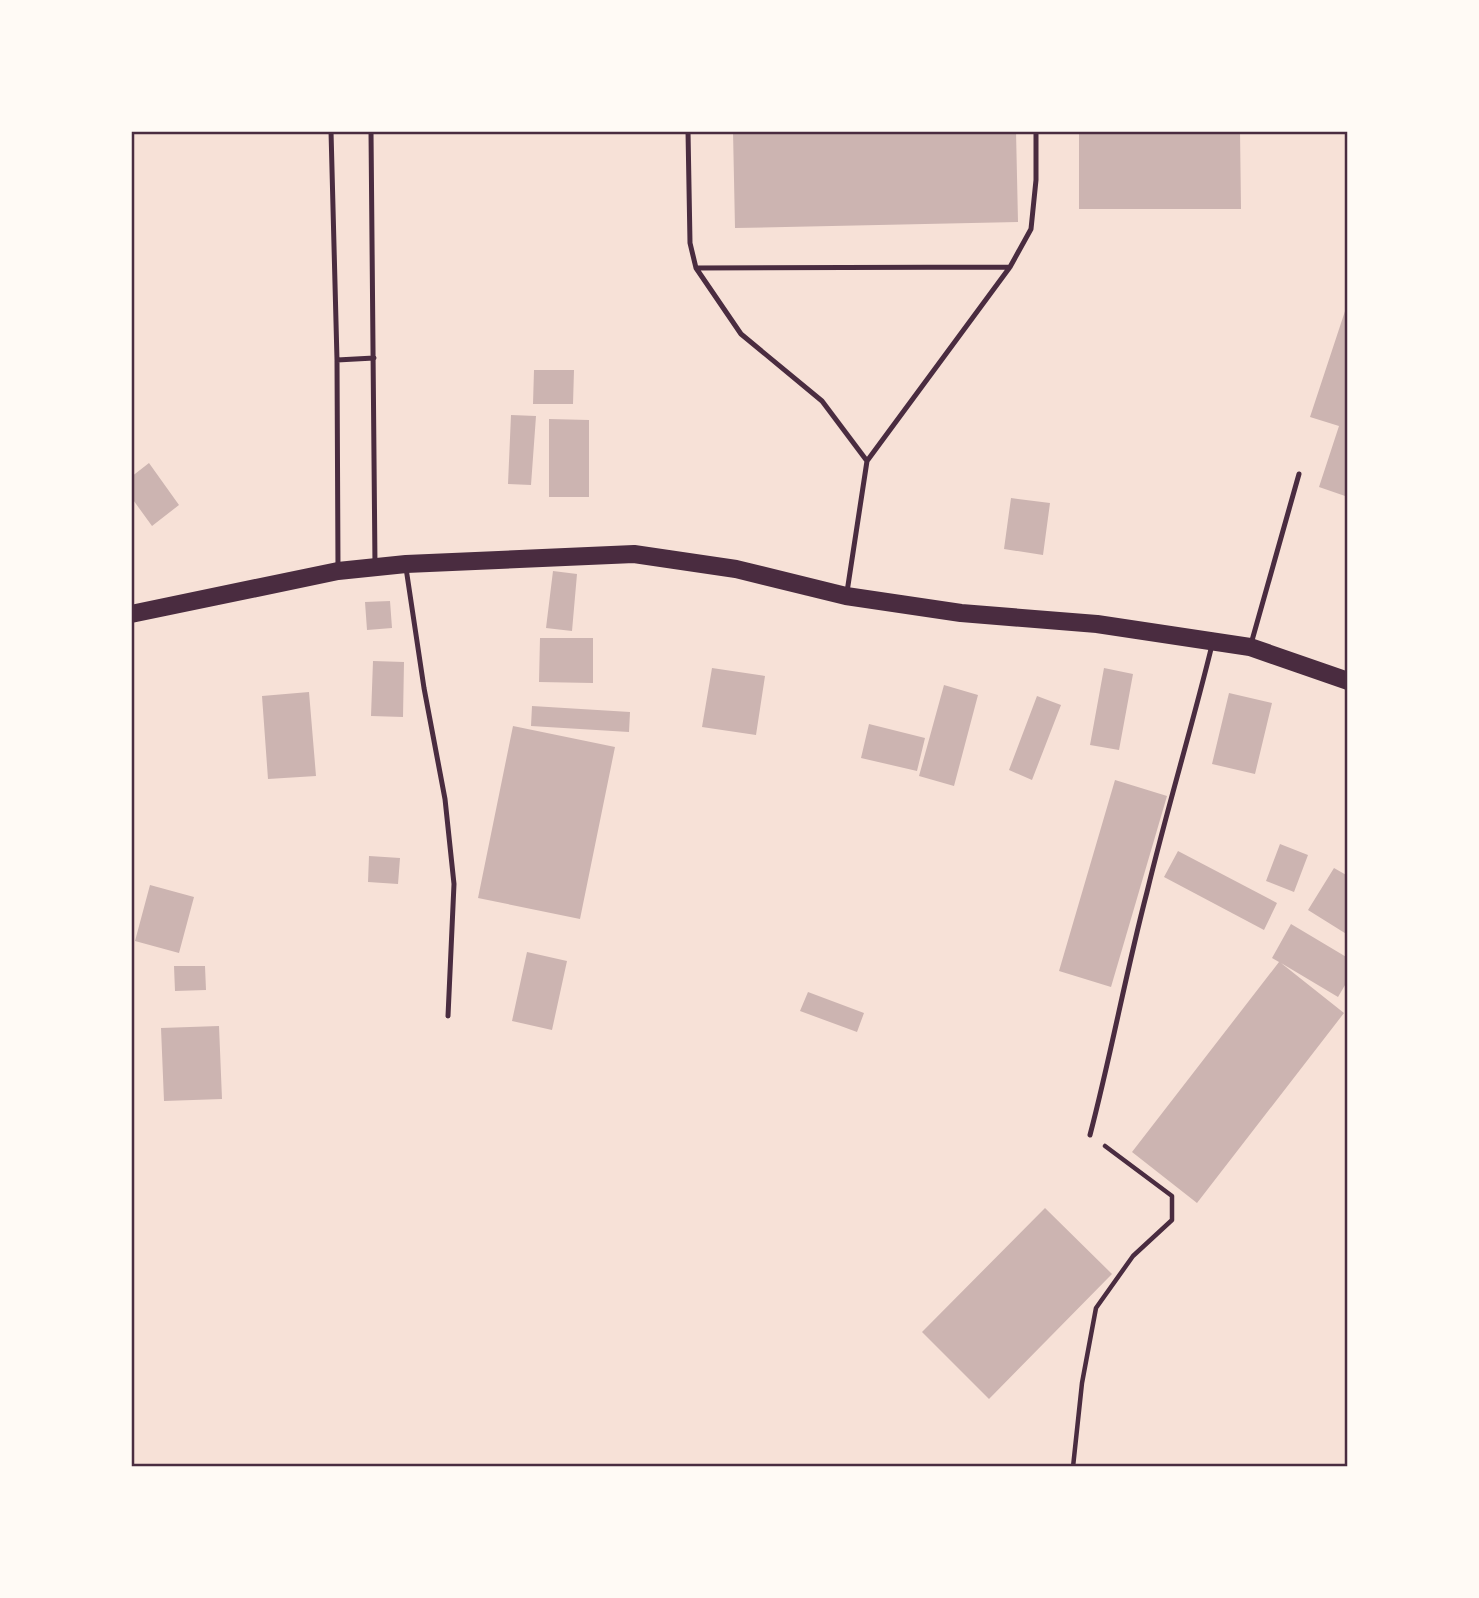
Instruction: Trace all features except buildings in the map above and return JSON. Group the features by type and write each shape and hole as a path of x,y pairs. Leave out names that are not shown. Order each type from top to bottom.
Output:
{"main road":[{"path":"131,614 338,571 634,554 736,569 846,596 961,613 1097,624 1250,647 1348,681"}],"lane":[{"path":"331,131 337,360 338,571"},
{"path":"371,131 376,568"},
{"path":"688,131 690,243 696,268 741,334 822,401 867,461"},
{"path":"846,596 867,461 1010,267 1031,229 1036,180 1036,131"},
{"path":"696,268 1010,267"},
{"path":"337,360 374,358"},
{"path":"1250,647 1299,474"},
{"path":"406,565 424,688 445,799 454,884 448,1016"},
{"path":"1090,1135 1147,888 1191,733 1213,641"}],"path":[{"path":"1073,1467 1082,1383 1096,1308 1133,1256 1172,1220 1172,1196 1090,1135"}]}
